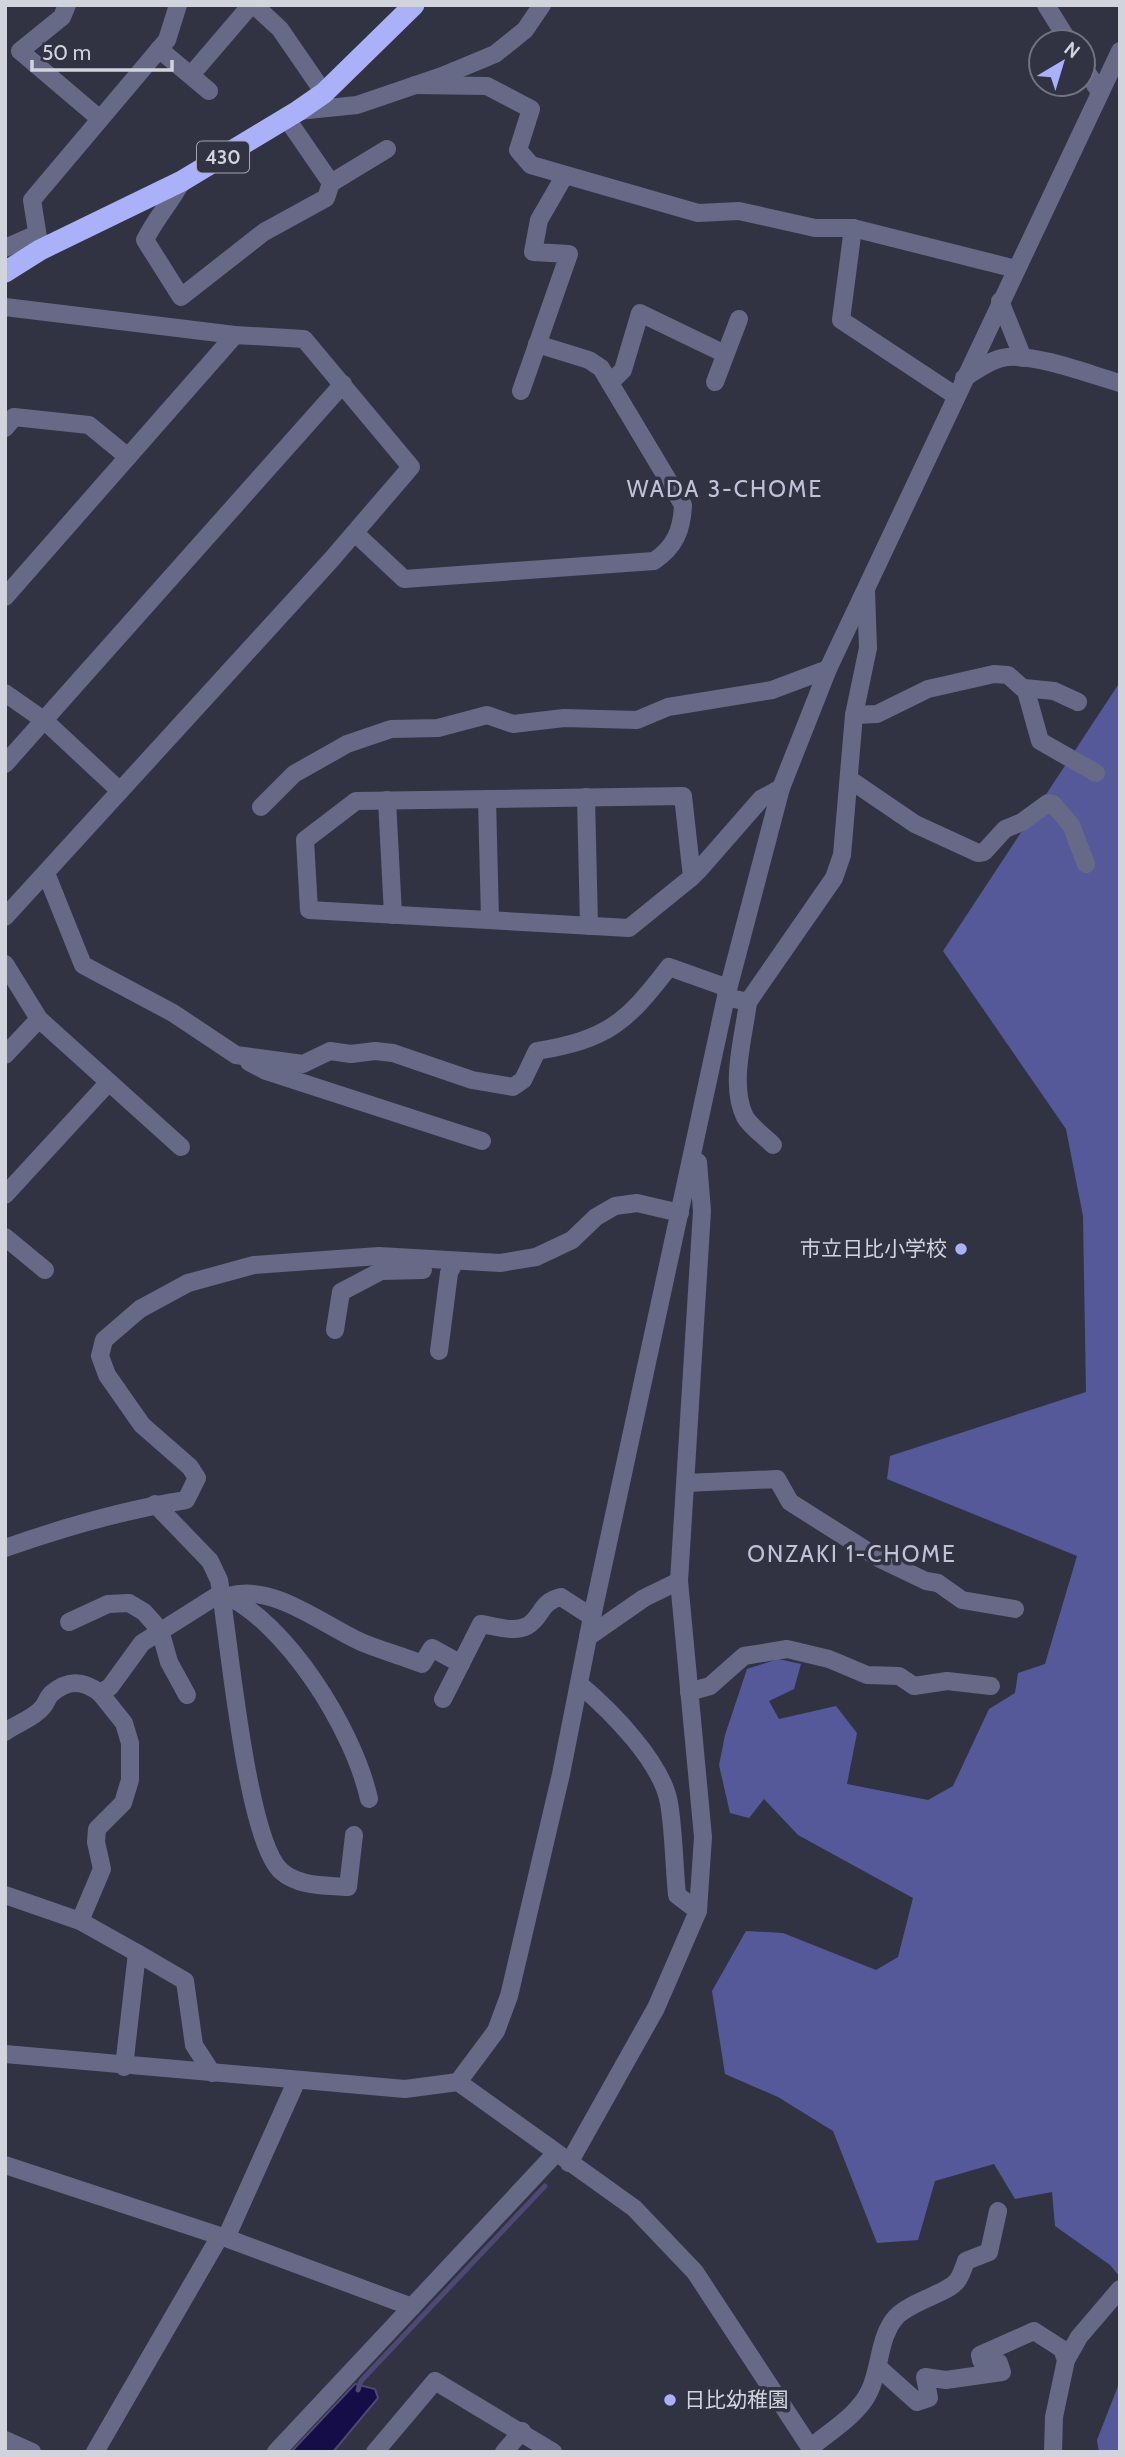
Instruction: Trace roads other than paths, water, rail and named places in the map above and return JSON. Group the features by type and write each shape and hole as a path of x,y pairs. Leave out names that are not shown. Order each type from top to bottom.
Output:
{"highway":[{"name":"430","path":"5,272 38,242 182,181 292,115 324,93 414,5"}],"street":[{"path":"67,5 62,17 20,51 100,119"},
{"path":"5,248 38,242 32,200 167,40 178,5"},
{"path":"191,75 253,5 280,29 324,93"},
{"path":"331,183 292,115 356,105 495,54 525,30 542,5"},
{"path":"1046,5 1060,28"},
{"path":"159,49 209,91"},
{"path":"457,2082 496,2031 509,1996 562,1774 587,1637 727,993 781,788 828,669 1098,91 1120,51"},
{"path":"415,85 487,86 514,97 531,109 518,150 531,165 698,213 739,211 815,228 853,228 1016,269"},
{"path":"182,181 168,208 151,227 145,240 181,297 264,232 326,198 331,183 387,149"},
{"path":"521,391 569,254 533,253 539,220 565,175"},
{"path":"853,228 841,320 956,396"},
{"path":"1000,301 1023,358"},
{"path":"5,307 235,335 304,339 411,467 355,533 5,917"},
{"path":"610,383 623,370 640,313 725,354"},
{"path":"715,382 739,319"},
{"path":"5,597 235,335"},
{"path":"355,533 404,579 654,561 668,552 682,522 683,505 601,368 589,360 537,344"},
{"path":"964,378 986,364 1007,356 1120,383"},
{"path":"5,764 343,384"},
{"path":"5,428 14,417 89,425 128,457"},
{"path":"773,1145 747,1120 740,1102 739,1078 748,1002 834,878 842,855 854,715 868,648 866,587"},
{"path":"261,807 294,774 347,744 391,729 438,728 487,715 513,724 564,718 637,720 668,707 772,690 828,669"},
{"path":"854,715 877,714 928,689 994,674 1008,675 1024,688 1054,691 1078,702"},
{"path":"1024,688 1040,741 1096,773"},
{"path":"5,693 45,721 120,791"},
{"path":"849,779 915,824 978,853 984,852 1005,829 1023,822 1048,803 1053,804 1070,825 1086,864"},
{"path":"692,877 683,796 356,801 305,840 309,909 629,928 692,877 737,830 761,799 781,788"},
{"path":"586,797 589,926"},
{"path":"486,799 490,920"},
{"path":"387,800 393,915"},
{"path":"47,873 83,965 173,1013 236,1055 266,1071 482,1140"},
{"path":"5,964 38,1019 181,1147"},
{"path":"236,1055 303,1064 330,1051 351,1054 384,1052 472,1080 513,1087 523,1080 537,1051 571,1045 627,1018 669,967 748,1002"},
{"path":"5,1055 38,1019"},
{"path":"5,1195 109,1082"},
{"path":"276,2452 412,2307 563,2158 656,2008 698,1911 703,1837 679,1581 702,1211 696,1144"},
{"path":"335,1330 341,1292 382,1271 500,1264 536,1257 572,1240 596,1217 615,1206 637,1203 680,1213"},
{"path":"5,1237 44,1269"},
{"path":"5,1548 73,1524 155,1504 186,1500 197,1478 190,1466 142,1425 107,1375 100,1356 104,1340 140,1309 188,1283 254,1265 379,1256 451,1268"},
{"path":"439,1351 451,1268"},
{"path":"686,1483 777,1479 790,1502 880,1559 926,1581 938,1583 962,1600 1015,1609"},
{"path":"155,1504 210,1561 225,1595 254,1812 267,1850 281,1871 298,1882 348,1887 354,1835"},
{"path":"587,1637 644,1598 679,1581"},
{"path":"100,1693 110,1687 130,1655 160,1630 225,1595 244,1592 316,1615 363,1643 422,1664 432,1648 461,1664"},
{"path":"225,1595 240,1601 275,1631 299,1661 353,1746 369,1799"},
{"path":"443,1699 481,1624 511,1629 528,1625 548,1600 561,1597 592,1617"},
{"path":"69,1622 108,1604 129,1603 144,1612 160,1630 169,1662 187,1695"},
{"path":"689,1692 710,1686 744,1656 787,1649 829,1659 867,1675 899,1676 914,1686 947,1681 991,1686"},
{"path":"5,1732 43,1708 49,1695 75,1681 89,1685 100,1693 124,1724 130,1743 130,1780 123,1803 97,1829 96,1842 102,1869 80,1921"},
{"path":"579,1684 605,1706 653,1766 669,1800 677,1895 698,1911"},
{"path":"5,1895 80,1921 185,1981 194,2045 212,2073"},
{"path":"124,2067 137,1952"},
{"path":"5,2054 124,2067 405,2089 457,2082 634,2207 695,2272 811,2450 851,2414 868,2394 886,2333 895,2318 911,2304 956,2283 966,2261 989,2252 999,2211"},
{"path":"95,2452 223,2237 297,2080"},
{"path":"5,2165 223,2237 412,2307"},
{"path":"1053,2452 1054,2417 1066,2360 1079,2337 1120,2289"},
{"path":"878,2367 917,2402 929,2398 925,2377 946,2380 1002,2372 999,2363 981,2360 980,2355 1034,2331 1062,2349 1066,2360"},
{"path":"375,2452 435,2381 553,2452"},
{"path":"503,2452 522,2431"},
{"path":"5,2440 30,2451"}],"waterway":[{"path":"358,2390 361,2381 545,2186"}],"place":[{"name":"市立日比小学校","path":"961,1249"},
{"name":"日比幼稚園","path":"670,2400"}],"district":[{"name":"WADA 3-CHOME","path":"725,489"},
{"name":"ONZAKI 1-CHOME","path":"852,1554"}]}
